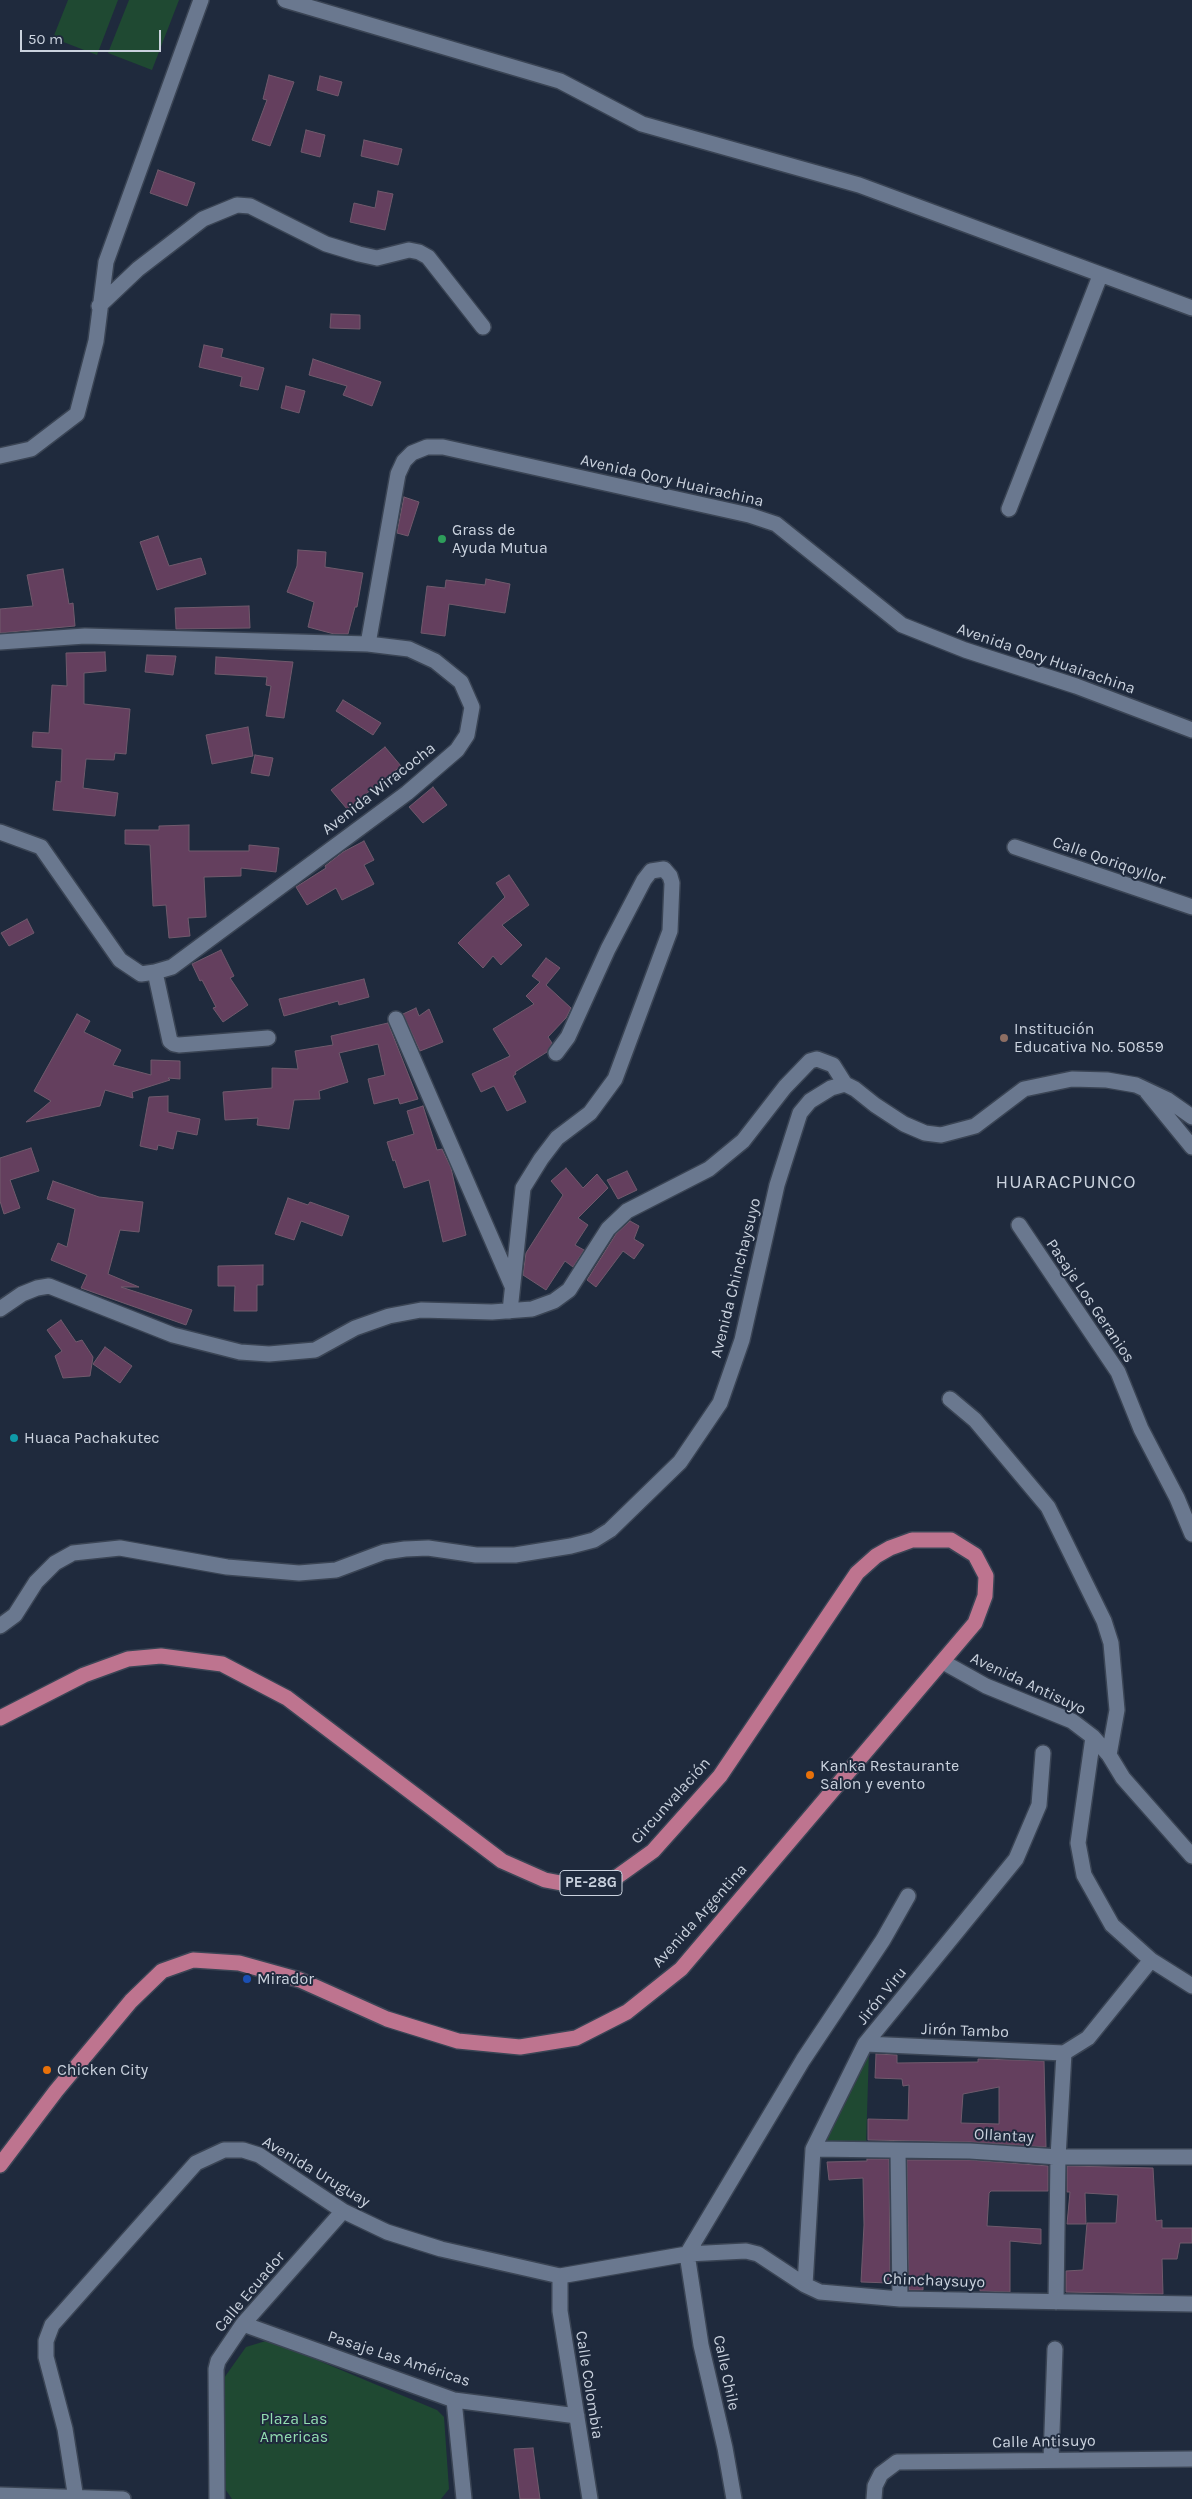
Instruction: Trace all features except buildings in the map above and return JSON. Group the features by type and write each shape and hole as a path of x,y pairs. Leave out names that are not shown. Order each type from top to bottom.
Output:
{"highway":[{"name":"Circunvalación","path":"0,1718 84,1675 128,1659 161,1656 222,1664 287,1698 502,1861 545,1880 577,1886 614,1879 653,1851 720,1776 857,1573 890,1548 912,1540 950,1540 975,1555 982,1566 987,1586 980,1614 975,1623 943,1662"},
{"name":"Avenida Argentina","path":"0,2165 56,2091 131,2001 162,1971 193,1960 239,1963 300,1980 387,2019 458,2041 520,2048 576,2038 627,2012 680,1968 943,1662"}],"street":[{"path":"0,456 31,449 77,414 96,341 106,262 201,0"},
{"path":"285,0 560,81 642,124 859,185 1100,276 1192,308"},
{"path":"99,306 138,269 203,219 237,205 250,206 326,244 359,254 377,258 409,250 419,252 428,257 483,327"},
{"path":"1009,509 1100,276"},
{"name":"Avenida Qory Huairachina","path":"368,644 398,474 404,462 412,453 427,447 443,447 749,515 776,524 902,625 965,650 1076,686 1192,730"},
{"name":"Avenida Wiracocha","path":"0,642 86,636 368,644 409,649 435,661 461,682 472,707 467,735 456,750 407,793 172,967 155,972"},
{"path":"0,832 41,847 120,960 141,974 155,972 170,1041 179,1045 268,1038"},
{"name":"Calle Qoriqoyllor","path":"1015,847 1192,908"},
{"path":"510,1311 523,1188 557,1138 590,1113 615,1079 670,931 672,883 670,876 664,869 651,871 644,880 619,926 568,1037 556,1053"},
{"path":"396,1019 512,1286"},
{"path":"0,1309 22,1294 49,1286 173,1335 240,1352 269,1354 316,1350 355,1328 389,1316 421,1310 510,1311 532,1309 554,1301 569,1290 598,1243 618,1218 637,1204 709,1169 744,1141 785,1087 810,1061 817,1059 832,1065 845,1084 904,1124 924,1133 941,1136 975,1126 1024,1088 1072,1080 1107,1080 1143,1088 1168,1100 1192,1117"},
{"name":"Avenida Chinchaysuyo","path":"0,1626 15,1615 36,1582 55,1563 74,1553 120,1548 227,1567 299,1573 336,1570 384,1552 405,1549 428,1548 476,1555 515,1555 571,1546 594,1540 610,1530 680,1462 720,1403 742,1340 777,1185 800,1113 821,1092 845,1084"},
{"path":"1143,1088 1192,1147"},
{"name":"Pasaje Los Geranios","path":"1019,1225 1118,1372 1141,1429 1178,1498 1192,1534"},
{"path":"950,1399 975,1420 1048,1507 1104,1621 1111,1643 1117,1710 1109,1755"},
{"name":"Avenida Antisuyo","path":"943,1662 986,1686 1072,1721 1093,1737 1109,1755 1123,1778 1192,1856"},
{"path":"1093,1737 1078,1843 1084,1875 1112,1925 1152,1960 1192,1986"},
{"name":"Jirón Viru","path":"805,2285 813,2149 865,2044 1016,1859 1038,1805 1043,1753"},
{"path":"687,2254 802,2060 883,1940 908,1896"},
{"path":"1056,2302 1058,2157 1064,2053 1088,2038 1152,1960"},
{"name":"Jirón Tambo","path":"865,2044 1064,2053"},
{"name":"Ollantay","path":"813,2149 970,2151 1058,2157 1192,2157"},
{"name":"Avenida Uruguay","path":"76,2498 65,2428 46,2357 52,2325 196,2163 224,2150 243,2150 259,2155 343,2211 387,2232 441,2250 560,2276 687,2254"},
{"path":"898,2151 900,2299"},
{"name":"Calle Ecuador","path":"217,2499 216,2369 218,2361 243,2324 343,2211"},
{"name":"Chinchaysuyo","path":"687,2254 752,2252 805,2285 820,2292 900,2299 1192,2304"},
{"name":"Calle Chile","path":"687,2254 701,2345 725,2448 734,2499"},
{"name":"Calle Colombia","path":"560,2276 560,2310 590,2499"},
{"name":"Pasaje Las Américas","path":"243,2324 454,2400 577,2416"},
{"path":"1051,2459 1055,2349"},
{"path":"454,2400 464,2499"},
{"name":"Calle Antisuyo","path":"874,2499 875,2486 881,2474 897,2462 1192,2459"},
{"path":"0,2495 123,2499"}],"green space":[{"path":"68,0 118,0 97,55 53,38"},
{"path":"129,0 179,0 152,70 108,53"},
{"path":"869,2050 866,2146 826,2142 823,2137"},
{"name":"Plaza Las Americas","path":"269,2340 437,2410 444,2417 449,2489 441,2499 232,2499 221,2483 224,2378 246,2347"}],"place":[{"name":"Grass de Ayuda Mutua","path":"442,539"},
{"name":"Institución Educativa No. 50859","path":"1004,1038"},
{"name":"Huaca Pachakutec","path":"14,1438"},
{"name":"Kanka Restaurante Salon y evento","path":"810,1775"},
{"name":"Mirador","path":"247,1979"},
{"name":"Chicken City","path":"47,2070"}],"district":[{"name":"HUARACPUNCO","path":"1066,1183"}]}
